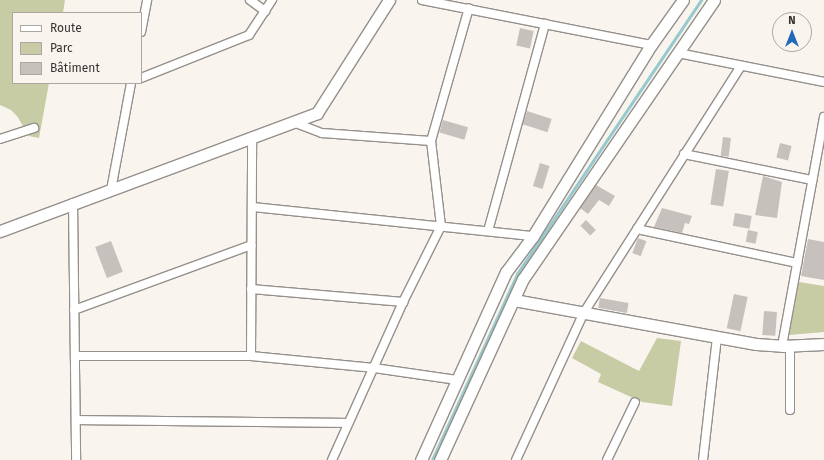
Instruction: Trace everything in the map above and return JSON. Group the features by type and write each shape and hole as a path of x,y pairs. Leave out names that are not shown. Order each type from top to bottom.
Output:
{"street":[{"path":"142,27 147,0"},
{"path":"250,0 265,11"},
{"path":"142,78 249,35 272,0"},
{"path":"0,231 316,113 389,0"},
{"path":"422,0 469,8 651,46"},
{"path":"421,460 506,272 533,236 651,46 683,0"},
{"path":"440,460 523,279 714,0"},
{"path":"332,460 403,302 441,226 431,141 469,8"},
{"path":"488,231 545,24"},
{"path":"678,54 824,82"},
{"path":"516,460 583,314 741,66"},
{"path":"111,190 131,84"},
{"path":"790,410 786,346 796,263 824,117"},
{"path":"293,122 322,133 431,141"},
{"path":"0,139 34,128"},
{"path":"251,356 252,138"},
{"path":"684,154 812,180"},
{"path":"73,204 76,460"},
{"path":"252,207 533,236"},
{"path":"636,229 796,263"},
{"path":"74,310 252,245"},
{"path":"252,289 403,302"},
{"path":"514,300 583,314 717,337 786,346 824,344"},
{"path":"703,460 717,337"},
{"path":"75,356 251,356 374,368 457,380"},
{"path":"607,460 635,402"},
{"path":"76,420 348,423"}],"green space":[{"path":"0,0 65,0 63,12 12,12 12,84 49,84 39,138 29,136 17,116 11,110 0,105"},
{"path":"799,282 824,286 824,332 789,335"},
{"path":"657,338 681,341 672,406 642,402 598,382 601,374 572,358 581,341 639,371"}],"building":[{"path":"520,28 534,31 530,49 516,46"},
{"path":"527,111 552,119 547,132 523,124"},
{"path":"443,120 468,127 464,140 439,132"},
{"path":"723,137 731,138 729,157 721,156"},
{"path":"780,143 792,146 788,160 776,158"},
{"path":"540,163 550,166 543,189 533,186"},
{"path":"716,169 729,171 723,207 710,205"},
{"path":"763,176 782,182 777,218 755,215"},
{"path":"596,185 615,196 609,206 599,200 588,214 580,208"},
{"path":"662,208 692,216 689,224 685,223 682,233 654,227"},
{"path":"735,213 752,216 749,229 733,226"},
{"path":"586,220 596,230 590,236 580,226"},
{"path":"748,230 758,232 756,244 746,242"},
{"path":"638,238 646,241 641,256 632,253"},
{"path":"808,239 824,242 824,280 801,276"},
{"path":"111,241 123,272 107,278 95,247"},
{"path":"734,294 748,297 740,331 727,328"},
{"path":"600,298 629,303 627,313 598,308"},
{"path":"764,311 777,312 775,336 762,335"}],"waterway":[{"path":"432,460 517,274 701,0"}]}
